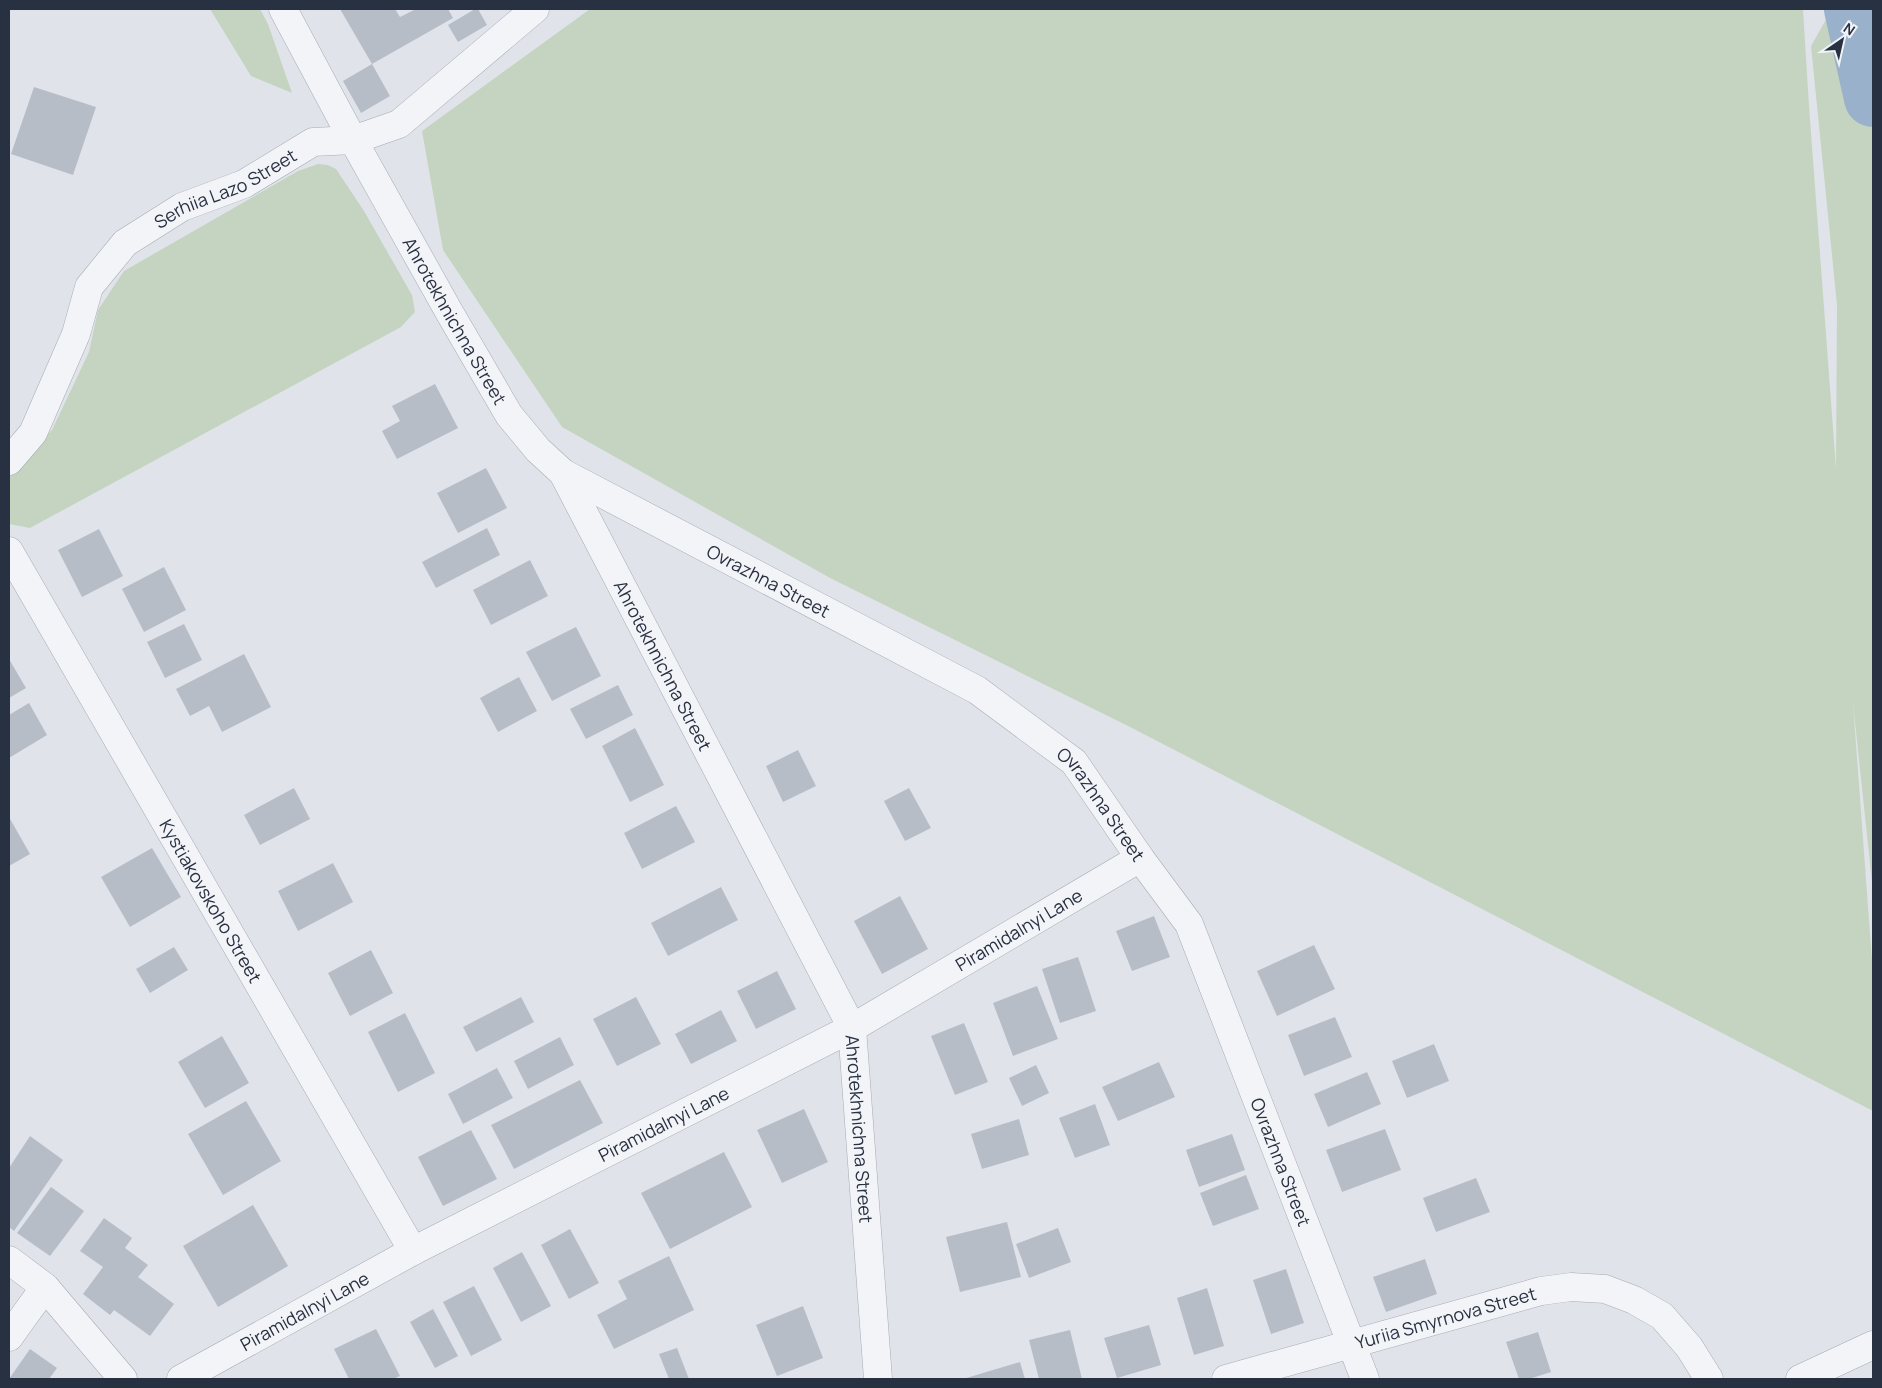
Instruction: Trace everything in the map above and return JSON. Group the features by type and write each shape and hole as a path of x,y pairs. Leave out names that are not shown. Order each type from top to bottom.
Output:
{"street":[{"name":"Ahrotekhnichna Street","path":"284,9 353,140 509,415 538,450 563,473 852,1028 878,1379"},
{"name":"Serhiia Lazo Street","path":"9,461 33,434 76,334 89,287 125,243 182,207 244,184 313,142 353,140 399,124 535,9"},
{"name":"Ovrazhna Street","path":"563,473 976,690 1074,762 1140,858 1189,924 1365,1379"},
{"name":"Kystiakovskoho Street","path":"9,551 413,1251"},
{"name":"Piramidalnyi Lane","path":"182,1379 413,1251 852,1028 1140,858"},
{"path":"9,1260 45,1287 123,1379"},
{"path":"9,1337 45,1287"},
{"name":"Yuriia Smyrnova Street","path":"1226,1379 1541,1291 1571,1288 1606,1289 1634,1300 1662,1316 1689,1347 1709,1379"},
{"path":"1800,1379 1873,1345"}],"green space":[{"path":"210,9 260,9 268,24 292,93 251,76"},
{"path":"590,9 1803,9 1836,468 1837,305 1811,46 1832,9 1873,33 1873,892 1853,703 1873,974 1873,1111 1130,727 830,578 562,427 443,250 422,131"},
{"path":"318,164 328,165 336,169 364,211 412,295 415,312 401,327 30,528 9,524 9,475 52,430 89,352 98,310 124,271 298,171"}],"building":[{"path":"340,9 395,9 400,17 416,9 448,9 453,18 372,64"},
{"path":"478,9 487,25 458,42 448,25"},
{"path":"372,64 390,96 361,113 343,81"},
{"path":"34,87 96,107 73,175 11,154"},
{"path":"435,384 458,428 397,459 382,431 400,421 392,406"},
{"path":"486,468 507,508 458,533 437,493"},
{"path":"487,528 500,555 436,588 422,562"},
{"path":"99,529 123,576 82,597 58,550"},
{"path":"530,560 548,596 491,625 473,590"},
{"path":"164,567 186,610 144,632 122,589"},
{"path":"184,624 202,660 165,678 147,642"},
{"path":"576,627 601,676 552,701 526,652"},
{"path":"244,654 271,707 222,732 209,706 190,716 176,689"},
{"path":"9,659 26,688 9,698"},
{"path":"519,677 537,711 498,732 480,698"},
{"path":"618,685 633,715 586,739 570,709"},
{"path":"29,703 47,735 9,758 9,715"},
{"path":"635,728 664,785 630,802 602,746"},
{"path":"798,750 816,786 783,802 766,766"},
{"path":"294,788 310,819 260,845 244,815"},
{"path":"909,788 931,828 905,841 884,801"},
{"path":"676,806 695,842 642,869 624,833"},
{"path":"9,817 30,854 9,866"},
{"path":"152,848 181,897 130,927 101,877"},
{"path":"333,863 353,902 298,931 278,891"},
{"path":"721,887 738,920 668,956 651,923"},
{"path":"900,896 928,949 882,974 854,921"},
{"path":"1154,916 1170,957 1132,971 1116,931"},
{"path":"1314,945 1335,989 1277,1016 1257,971"},
{"path":"174,947 188,970 150,993 136,969"},
{"path":"371,950 393,993 350,1016 328,973"},
{"path":"1078,957 1096,1011 1060,1023 1042,969"},
{"path":"777,971 796,1009 756,1029 737,991"},
{"path":"1037,986 1058,1039 1013,1056 993,1003"},
{"path":"521,997 534,1022 476,1052 463,1027"},
{"path":"636,997 661,1044 617,1066 593,1019"},
{"path":"721,1010 737,1041 691,1064 675,1034"},
{"path":"405,1013 435,1073 398,1092 368,1032"},
{"path":"1335,1017 1352,1057 1304,1076 1288,1035"},
{"path":"964,1023 988,1082 955,1095 931,1036"},
{"path":"222,1036 249,1083 205,1108 178,1062"},
{"path":"560,1037 574,1065 528,1089 514,1061"},
{"path":"1434,1044 1449,1081 1407,1098 1392,1061"},
{"path":"1159,1062 1175,1097 1118,1121 1102,1087"},
{"path":"1036,1065 1049,1093 1022,1106 1009,1078"},
{"path":"497,1068 513,1098 463,1124 448,1094"},
{"path":"1367,1072 1381,1104 1328,1127 1314,1094"},
{"path":"580,1080 603,1123 514,1169 491,1125"},
{"path":"246,1101 281,1161 223,1195 188,1134"},
{"path":"1095,1104 1110,1145 1075,1158 1059,1118"},
{"path":"804,1109 828,1162 782,1183 757,1130"},
{"path":"1019,1119 1029,1155 982,1169 971,1134"},
{"path":"1385,1129 1401,1170 1342,1192 1326,1150"},
{"path":"471,1130 497,1179 443,1206 418,1157"},
{"path":"1232,1134 1245,1170 1199,1187 1186,1150"},
{"path":"30,1136 63,1160 14,1231 9,1227 9,1168"},
{"path":"724,1152 752,1207 670,1249 641,1193"},
{"path":"1246,1175 1259,1209 1213,1226 1200,1193"},
{"path":"1476,1178 1490,1212 1436,1232 1423,1198"},
{"path":"51,1187 84,1211 50,1256 17,1233"},
{"path":"253,1205 288,1266 218,1307 183,1246"},
{"path":"104,1218 132,1238 125,1248 148,1265 138,1277 174,1304 150,1336 114,1310 110,1315 83,1294 103,1267 80,1251"},
{"path":"1007,1222 1021,1277 960,1292 946,1237"},
{"path":"1058,1228 1071,1262 1029,1278 1016,1244"},
{"path":"570,1229 599,1283 569,1299 541,1245"},
{"path":"522,1252 551,1306 521,1322 493,1268"},
{"path":"669,1256 694,1310 614,1349 597,1315 627,1299 618,1281"},
{"path":"1425,1259 1437,1294 1386,1312 1373,1277"},
{"path":"1286,1269 1304,1323 1271,1334 1253,1280"},
{"path":"474,1286 502,1340 471,1356 443,1302"},
{"path":"1207,1288 1224,1346 1194,1355 1177,1298"},
{"path":"803,1306 823,1358 777,1376 756,1325"},
{"path":"433,1309 458,1356 435,1368 410,1322"},
{"path":"1149,1325 1161,1365 1117,1378 1104,1338"},
{"path":"376,1329 400,1376 393,1379 349,1379 334,1349"},
{"path":"1070,1330 1082,1379 1039,1379 1029,1340"},
{"path":"1538,1332 1551,1372 1529,1379 1519,1379 1506,1342"},
{"path":"677,1348 689,1379 669,1379 659,1354"},
{"path":"30,1349 57,1368 49,1379 9,1379"},
{"path":"1020,1362 1025,1379 963,1379"}],"waterway":[{"path":"1853,9 1873,98"}]}
